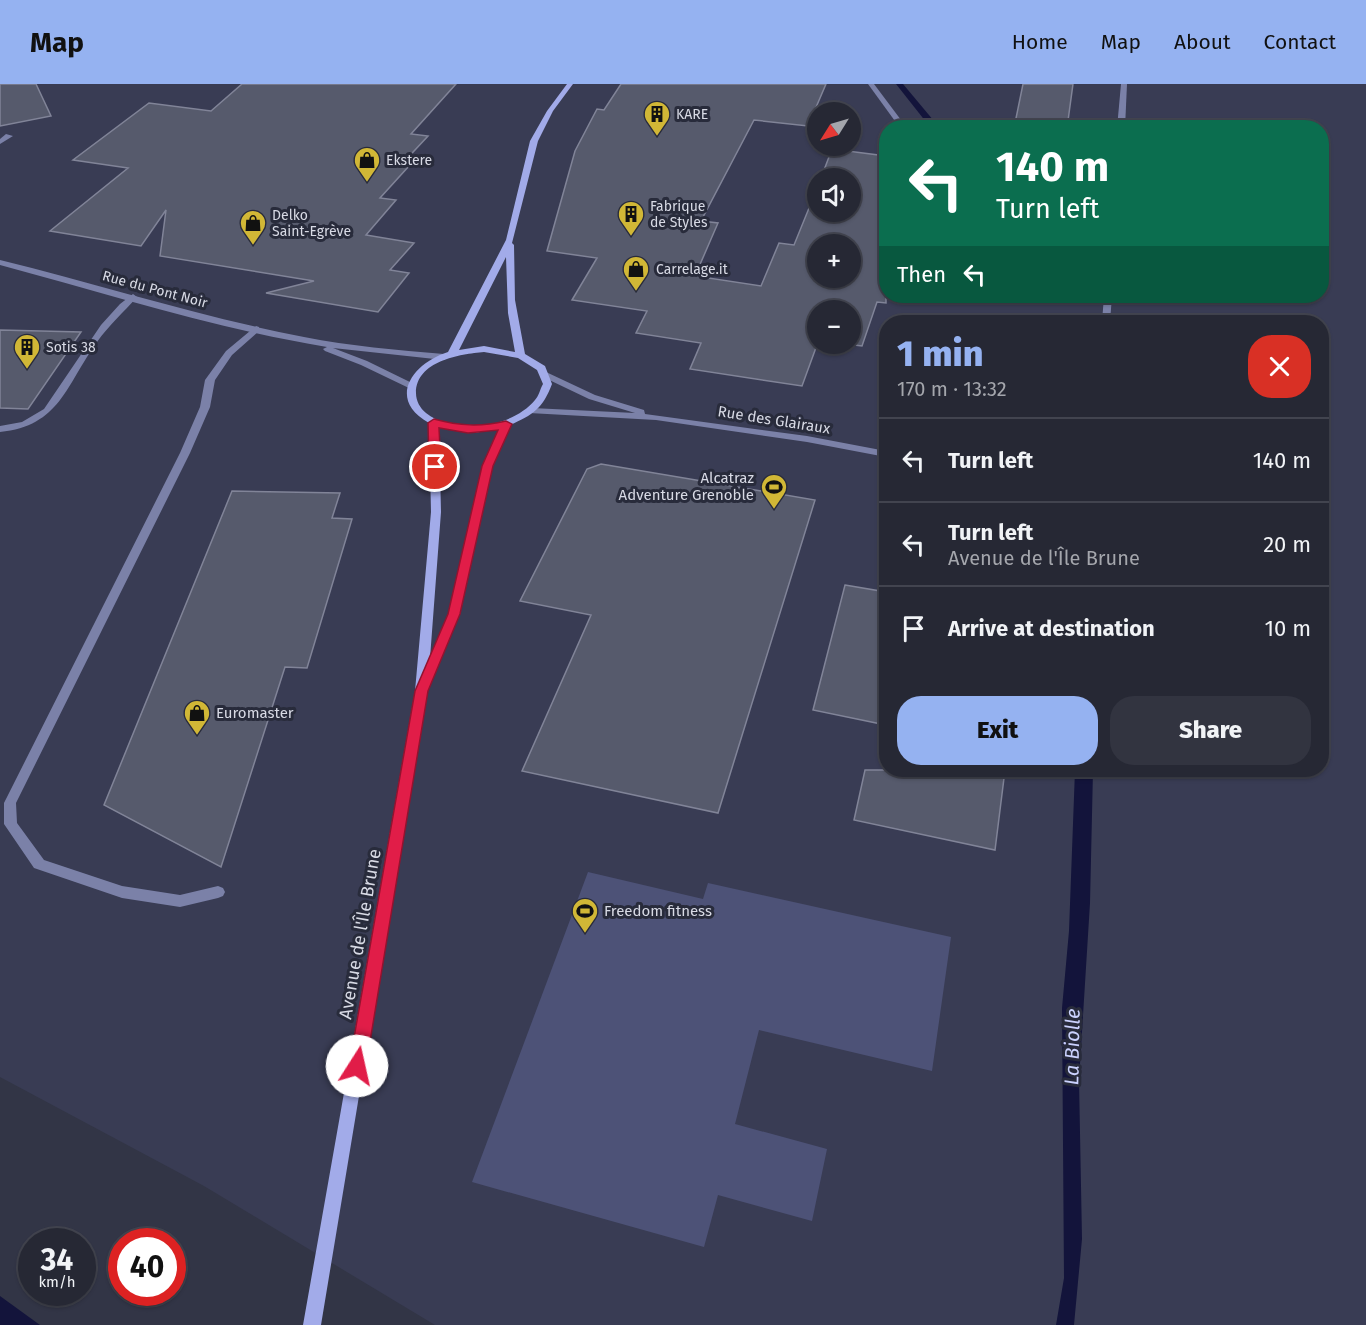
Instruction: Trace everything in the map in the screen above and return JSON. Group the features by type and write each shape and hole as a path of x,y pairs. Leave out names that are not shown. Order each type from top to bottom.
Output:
{"street":[{"path":"520,354 511,319 510,240 534,141 550,111 570,84"},
{"path":"1122,120 1124,84"},
{"path":"872,85 898,120"},
{"path":"0,142 9,136"},
{"path":"449,355 510,240"},
{"name":"Rue du Pont Noir","path":"0,261 304,340 362,350 449,355"},
{"path":"0,429 10,429 32,421 46,412 95,338 119,308 134,297"},
{"path":"218,892 180,901 122,892 39,864 11,824 10,803 206,407 210,380 229,353 256,329"},
{"name":"Rue du Pont Noir","path":"304,340 364,363 411,386"},
{"path":"484,349 520,354 536,363 546,375 548,387 543,400 532,411 506,424 488,429 468,430 434,423 414,408 409,395 411,386 421,371 449,355 484,349"},
{"name":"Rue des Glairaux","path":"546,375 592,397 656,417"},
{"name":"Rue des Glairaux","path":"532,411 656,417 807,439 879,453"},
{"name":"Avenue de l'Île Brune","path":"312,1325 422,691 436,512 434,423"},
{"name":"Avenue de l'Île Brune","path":"422,691 454,614 488,466 506,424"}],"shaded area":[{"path":"0,84 1366,84 1366,1325 435,1325 204,1186 0,1077"},
{"path":"588,872 703,899 708,883 951,937 932,1071 759,1030 735,1124 827,1149 812,1221 718,1195 704,1247 472,1182"}],"water":[{"path":"896,84 903,84 933,120 924,120"},
{"name":"La Biolle","path":"1075,777 1093,777 1090,903 1079,1080 1082,1239 1074,1325 1056,1325 1064,1278 1062,1008 1069,931"},
{"path":"0,1296 40,1325 0,1325"}],"building":[{"path":"0,84 36,84 51,116 0,126"},
{"path":"242,84 456,84 411,134 428,136 401,165 409,166 380,198 396,200 366,235 414,243 390,270 409,273 378,312 266,293 314,281 160,256 166,210 141,246 50,231 128,168 73,160 149,103 211,111"},
{"path":"621,84 826,84 818,102 807,102 807,126 754,120 701,221 718,223 695,276 761,286 779,243 794,245 807,213 807,222 861,222 861,168 825,168 829,156 861,156 861,153 879,155 879,302 877,302 862,346 861,300 807,300 807,354 814,354 802,386 690,369 701,343 636,333 647,311 572,300 597,258 547,251 575,151 597,109 604,110"},
{"path":"1023,84 1073,84 1068,120 1016,120"},
{"name":"Sotis 38","path":"0,330 81,332 28,409 0,408"},
{"path":"601,464 815,500 718,813 522,771 591,615 520,601 587,469"},
{"name":"Euromaster","path":"232,491 340,493 332,518 352,519 307,668 285,667 221,867 104,805"},
{"path":"845,585 879,591 879,724 813,710"},
{"path":"865,770 879,770 879,777 1004,777 995,850 854,820"}],"place":[{"name":"KARE","path":"657,137"},
{"name":"Ekstere","path":"367,183"},
{"name":"Fabrique de Styles","path":"631,237"},
{"name":"Delko Saint-Egrève","path":"253,246"},
{"name":"Carrelage.it","path":"636,292"},
{"name":"Sotis 38","path":"27,370"},
{"name":"Alcatraz Adventure Grenoble","path":"774,510"},
{"name":"Euromaster","path":"197,736"},
{"name":"Freedom fitness","path":"585,934"}],"route":[{"path":"357,1066 422,691 454,614 488,466 506,424 488,429 468,430 434,423 435,467"}]}
